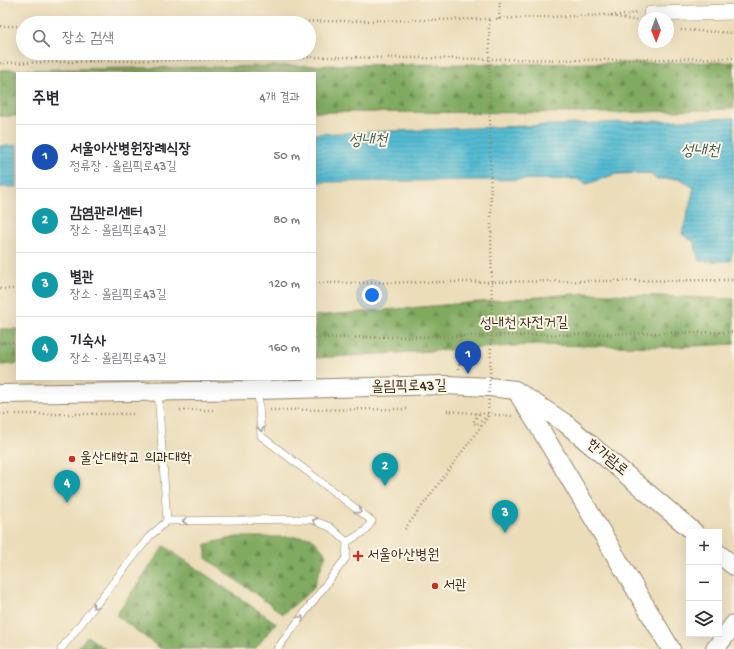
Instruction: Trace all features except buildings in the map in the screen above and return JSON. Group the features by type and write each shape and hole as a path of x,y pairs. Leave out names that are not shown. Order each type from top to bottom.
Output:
{"street":[{"path":"674,16 734,12"},
{"name":"올림픽로43길","path":"0,394 445,386 490,387 515,390"},
{"path":"515,390 539,427 671,649"},
{"name":"한가람로","path":"515,390 565,423 690,529"},
{"path":"722,556 734,566"},
{"path":"715,649 734,624"}],"lane":[{"path":"258,390 261,436 372,522 365,531 347,542"},
{"path":"158,392 167,521"},
{"path":"61,649 150,537 167,521 310,519 330,527 347,542"},
{"path":"277,649 346,558 347,542"}],"path":[{"path":"499,19 500,0"},
{"path":"605,15 638,17"},
{"path":"316,21 499,19 605,15 638,17"},
{"path":"405,529 488,416 491,335 488,19"},
{"path":"0,26 16,26"},
{"path":"679,29 734,33"},
{"path":"316,57 581,60 734,58"},
{"path":"0,63 164,60"},
{"path":"316,283 734,280"},
{"path":"0,289 16,288"},
{"name":"성내천 자전거길","path":"316,338 734,332"},
{"path":"459,376 460,335"},
{"path":"0,343 16,342"},
{"path":"267,410 409,409"},
{"path":"180,410 216,410"},
{"path":"479,413 472,422 476,425 488,416"},
{"path":"0,414 135,414"}],"green space":[{"path":"734,62 734,109 616,113 316,112 316,72 16,72 16,116 0,116 0,70 342,65"},
{"path":"585,293 734,299 734,344 675,347 531,345 316,358 316,316"},
{"path":"0,329 16,329 16,364 0,365"},
{"path":"237,537 311,537 326,554 313,589 283,614 206,558 206,544"},
{"path":"164,546 276,623 255,649 161,649 116,615"},
{"path":"87,636 105,649 77,649"}],"water":[{"name":"성내천","path":"734,118 734,247 730,261 699,261 694,242 682,234 694,188 681,179 656,179 649,173 616,174 587,184 577,179 316,182 316,134"},
{"path":"16,145 16,187 0,187 0,146"}],"place":[{"name":"서울아산병원장례식장","path":"468,374"},
{"name":"울산대학교 의과대학","path":"72,459"},
{"name":"감염관리센터","path":"385,486"},
{"name":"기숙사","path":"67,503"},
{"name":"별관","path":"505,533"},
{"name":"서울아산병원","path":"358,556"},
{"name":"서관","path":"435,586"}]}
